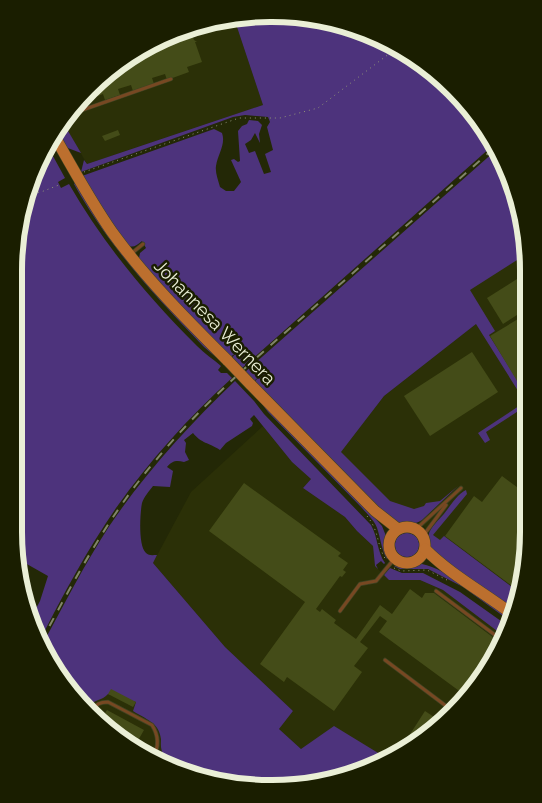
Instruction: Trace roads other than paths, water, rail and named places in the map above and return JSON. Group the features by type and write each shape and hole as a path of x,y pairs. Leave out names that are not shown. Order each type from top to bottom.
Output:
{"main road":[{"name":"Johannesa Wernera","path":"58,144 102,218 129,255 189,323 250,384 369,512 394,532"},
{"path":"407,527 419,533 422,554 410,563 391,562 389,548 394,532 407,527"},
{"path":"422,554 484,593 507,610"}],"lane":[{"path":"81,110 171,80"},
{"path":"129,255 143,244"},
{"path":"419,533 461,488"},
{"path":"419,533 450,500"},
{"path":"340,611 360,584 376,580 391,562"},
{"path":"436,591 497,636"},
{"path":"385,660 448,707"},
{"path":"94,707 101,702 108,702 152,725 158,739 156,752"}],"railway":[{"path":"45,635 108,525 139,481 174,439 250,363 489,152"}]}
